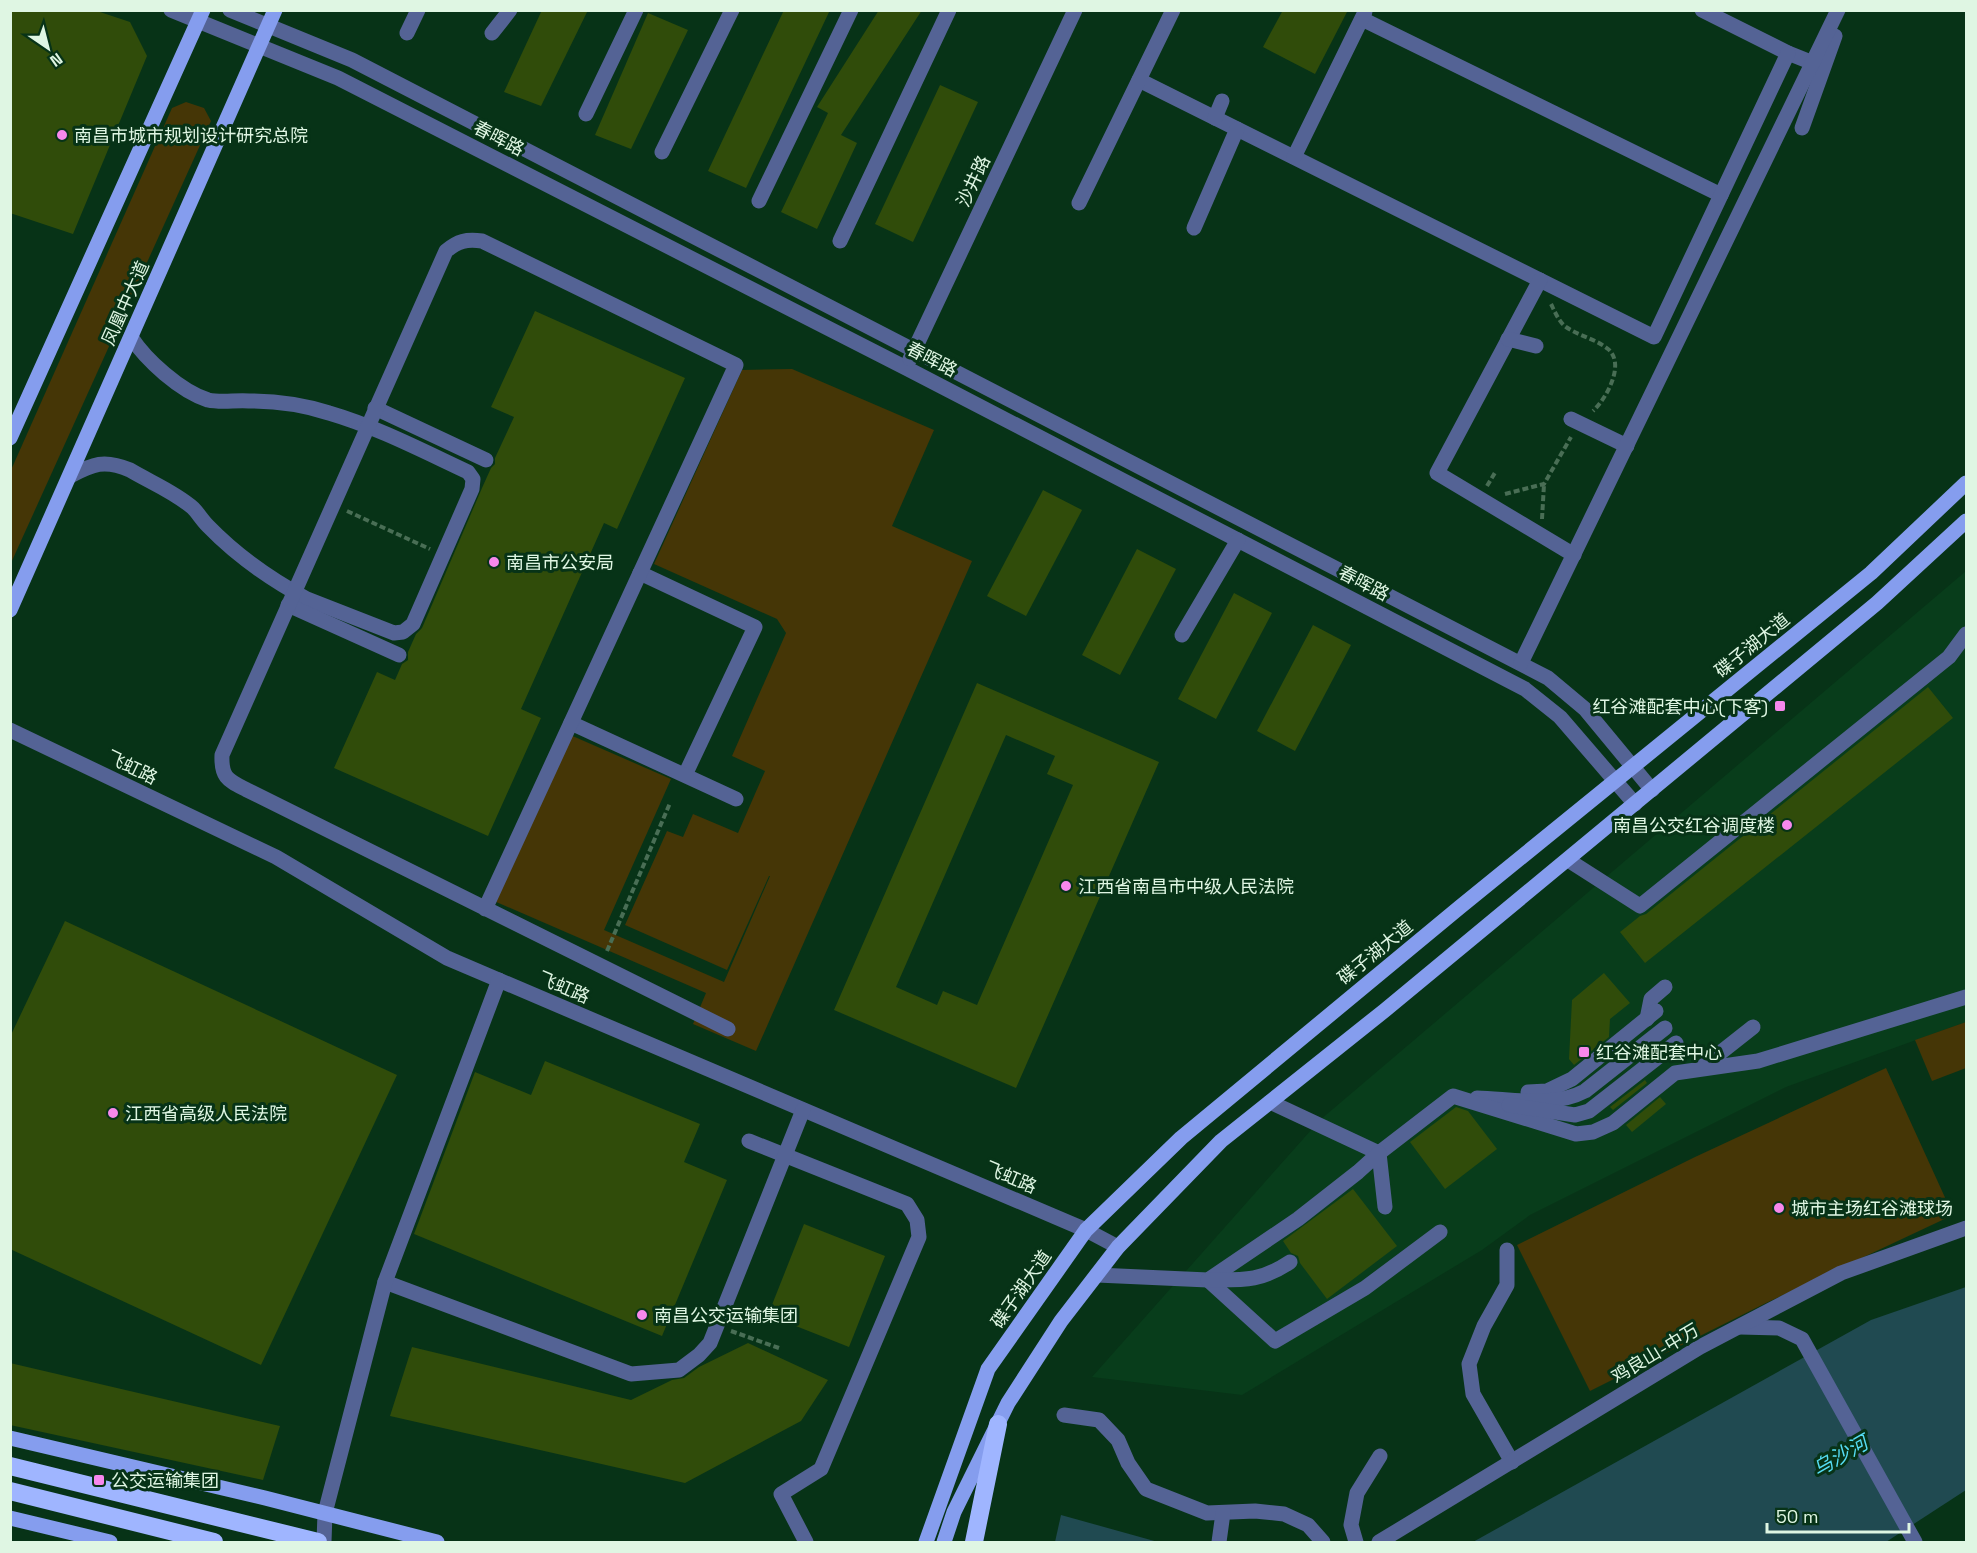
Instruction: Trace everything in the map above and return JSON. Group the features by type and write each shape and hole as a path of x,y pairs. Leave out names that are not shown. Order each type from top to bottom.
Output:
{"highway":[{"path":"974,1542 998,1424"},
{"path":"10,1466 318,1542"},
{"path":"10,1491 214,1542"}],"main road":[{"name":"凤凰中大道","path":"10,610 275,10"},
{"path":"10,438 201,16"},
{"name":"碟子湖大道","path":"926,1542 988,1369 1086,1230 1181,1138 1871,573 1966,483"},
{"path":"944,1542 954,1512 1008,1403 1061,1321 1118,1247 1221,1141 1568,860 1877,603 1966,521"},
{"path":"10,1438 437,1542"},
{"path":"10,1518 110,1542"}],"street":[{"name":"春晖路","path":"171,10 201,16 260,46 339,78 1526,689 1560,717 1635,804"},
{"name":"春晖路","path":"230,10 352,60 1521,663 1548,678 1585,709 1652,790"},
{"path":"408,33 418,10"},
{"path":"492,33 510,10"},
{"path":"586,114 636,10"},
{"path":"662,152 732,10"},
{"path":"759,201 851,10"},
{"path":"840,242 949,10"},
{"name":"沙井路","path":"906,368 1076,10"},
{"path":"1079,203 1173,10"},
{"path":"1702,10 1813,63"},
{"path":"1521,663 1838,10"},
{"path":"1802,128 1844,10"},
{"path":"1294,157 1364,15 1721,195"},
{"path":"1139,80 1215,118 1246,127 1294,157 1654,337 1788,53"},
{"path":"1215,118 1222,101"},
{"path":"1194,228 1246,127"},
{"path":"485,909 736,365 482,241 467,239 456,243 446,251 375,408 372,429 332,505 297,598 222,755 221,769 227,779 485,909 728,1029"},
{"path":"1539,280 1437,473 1574,555"},
{"path":"131,337 141,352 170,377 208,400 228,402 249,400 306,406 372,429 468,472 473,479 472,489 413,624 403,632 394,633 297,598"},
{"path":"1508,339 1536,346"},
{"path":"375,408 486,460"},
{"path":"1571,418 1627,446"},
{"path":"70,476 95,463 130,470 192,508 207,526 241,556 297,598 399,655"},
{"path":"1182,635 1238,540"},
{"path":"640,573 755,627 685,775"},
{"path":"1568,860 1640,906 1949,657 1966,634"},
{"path":"571,723 736,799"},
{"name":"飞虹路","path":"10,730 276,857 447,958 1086,1230 1118,1247"},
{"path":"324,1542 325,1513 385,1282 499,980"},
{"path":"1208,1280 1298,1219 1453,1096 1547,1091 1572,1079 1651,1015 1651,999 1665,987"},
{"path":"1453,1096 1576,1134 1593,1132 1613,1123 1675,1073 1758,1061 1966,998"},
{"path":"1699,1069 1752,1027"},
{"path":"1453,1096 1552,1101 1570,1099 1585,1091 1665,1028"},
{"path":"1453,1096 1575,1115 1589,1111 1676,1043"},
{"path":"1270,1102 1379,1153"},
{"path":"385,1282 631,1374 679,1370 699,1355 710,1343 803,1110"},
{"path":"749,1141 907,1204 917,1220 919,1236 821,1469 781,1494 806,1542"},
{"path":"1379,1153 1385,1207"},
{"name":"鸡良山-中万","path":"1379,1542 1700,1347 1841,1274 1966,1228"},
{"path":"1208,1280 1275,1341 1365,1288 1440,1232"},
{"path":"1507,1250 1507,1285 1484,1326 1469,1365 1473,1394 1512,1462"},
{"path":"1097,1275 1254,1280 1275,1272 1290,1262"},
{"path":"1739,1327 1779,1328 1802,1339 1915,1542"},
{"path":"1064,1415 1099,1420 1118,1440 1128,1463 1146,1489 1207,1513 1255,1511 1284,1514 1308,1525 1323,1542"},
{"path":"1356,1542 1351,1525 1357,1493 1380,1456"},
{"path":"1219,1542 1223,1513"}],"path":[{"path":"1542,536 1544,484"},
{"path":"332,505 443,555"},
{"path":"600,966 670,803"},
{"path":"717,1326 780,1348"}],"shaded area":[{"path":"186,102 204,108 211,121 11,563 11,470 172,108"},
{"path":"792,369 934,430 892,526 972,561 756,1051 693,1024 706,993 494,901 568,734 671,779 604,930 724,982 770,876 727,970 625,925 667,831 683,837 693,814 738,833 765,771 732,756 786,633 777,619 654,564 742,370"},
{"name":"红谷滩配套中心","path":"1966,571 1966,1022 1786,1087 1530,1215 1482,1250 1242,1395 1092,1377 1320,1120"},
{"path":"1966,1022 1966,1068 1932,1081 1915,1040"},
{"path":"1886,1068 1953,1215 1766,1303 1590,1391 1517,1245 1695,1157"}],"water":[{"name":"乌沙河","path":"1966,1287 1966,1490 1886,1542 1473,1542 1871,1320"},
{"path":"1061,1515 1158,1542 1055,1542"}],"building":[{"name":"南昌市城市规划设计研究总院","path":"10,10 94,10 130,22 147,56 73,234 10,213"},
{"path":"542,10 588,10 541,106 504,92"},
{"path":"784,10 830,10 746,188 708,171"},
{"path":"879,10 922,10 841,135 857,143 817,229 781,212 828,113 817,107"},
{"path":"1283,10 1348,10 1315,74 1263,47"},
{"path":"648,13 688,30 631,149 595,135"},
{"path":"940,85 978,102 913,242 875,224"},
{"path":"535,311 685,378 617,529 604,523 521,709 541,718 488,836 334,768 377,672 395,680 402,664 408,660 408,652 416,634 422,628 482,488 495,464 495,458 514,417 491,407"},
{"path":"1043,490 1082,510 1026,616 987,596"},
{"path":"1137,549 1176,569 1120,675 1082,655"},
{"path":"1234,593 1272,613 1216,719 1178,699"},
{"path":"1313,625 1351,645 1295,751 1257,731"},
{"name":"江西省南昌市中级人民法院","path":"977,683 1159,762 1016,1088 834,1010","holes":["1006,735 1055,756 1047,774 1073,785 977,1005 943,991 937,1005 896,987"]},
{"name":"南昌公交红谷调度楼","path":"1928,687 1953,718 1645,963 1620,932 1646,914"},
{"path":"65,921 397,1075 261,1365 10,1249 10,1037"},
{"path":"1604,973 1630,1003 1610,1019 1609,1037 1574,1065 1569,1059 1572,1000"},
{"path":"545,1061 700,1124 684,1162 727,1180 662,1336 414,1234 475,1072 531,1095"},
{"path":"1645,1080 1647,1083 1613,1110 1610,1107"},
{"path":"1660,1097 1666,1104 1632,1132 1626,1125"},
{"path":"1456,1107 1468,1111 1497,1149 1445,1189 1410,1142"},
{"path":"1353,1189 1397,1246 1327,1299 1300,1263 1298,1256 1291,1253 1283,1241"},
{"path":"804,1224 885,1256 849,1347 768,1315"},
{"path":"748,1343 828,1380 801,1421 685,1483 390,1416 412,1347 631,1400 672,1380 684,1378 699,1367"},
{"path":"10,1363 280,1426 263,1480 10,1425"}],"place":[{"name":"南昌市城市规划设计研究总院","path":"62,135"},
{"name":"南昌市公安局","path":"494,562"},
{"name":"红谷滩配套中心(下客)","path":"1780,706"},
{"name":"南昌公交红谷调度楼","path":"1787,825"},
{"name":"江西省南昌市中级人民法院","path":"1066,886"},
{"name":"红谷滩配套中心","path":"1584,1052"},
{"name":"江西省高级人民法院","path":"113,1113"},
{"name":"城市主场红谷滩球场","path":"1779,1208"},
{"name":"南昌公交运输集团","path":"642,1315"},
{"name":"公交运输集团","path":"99,1480"}]}
